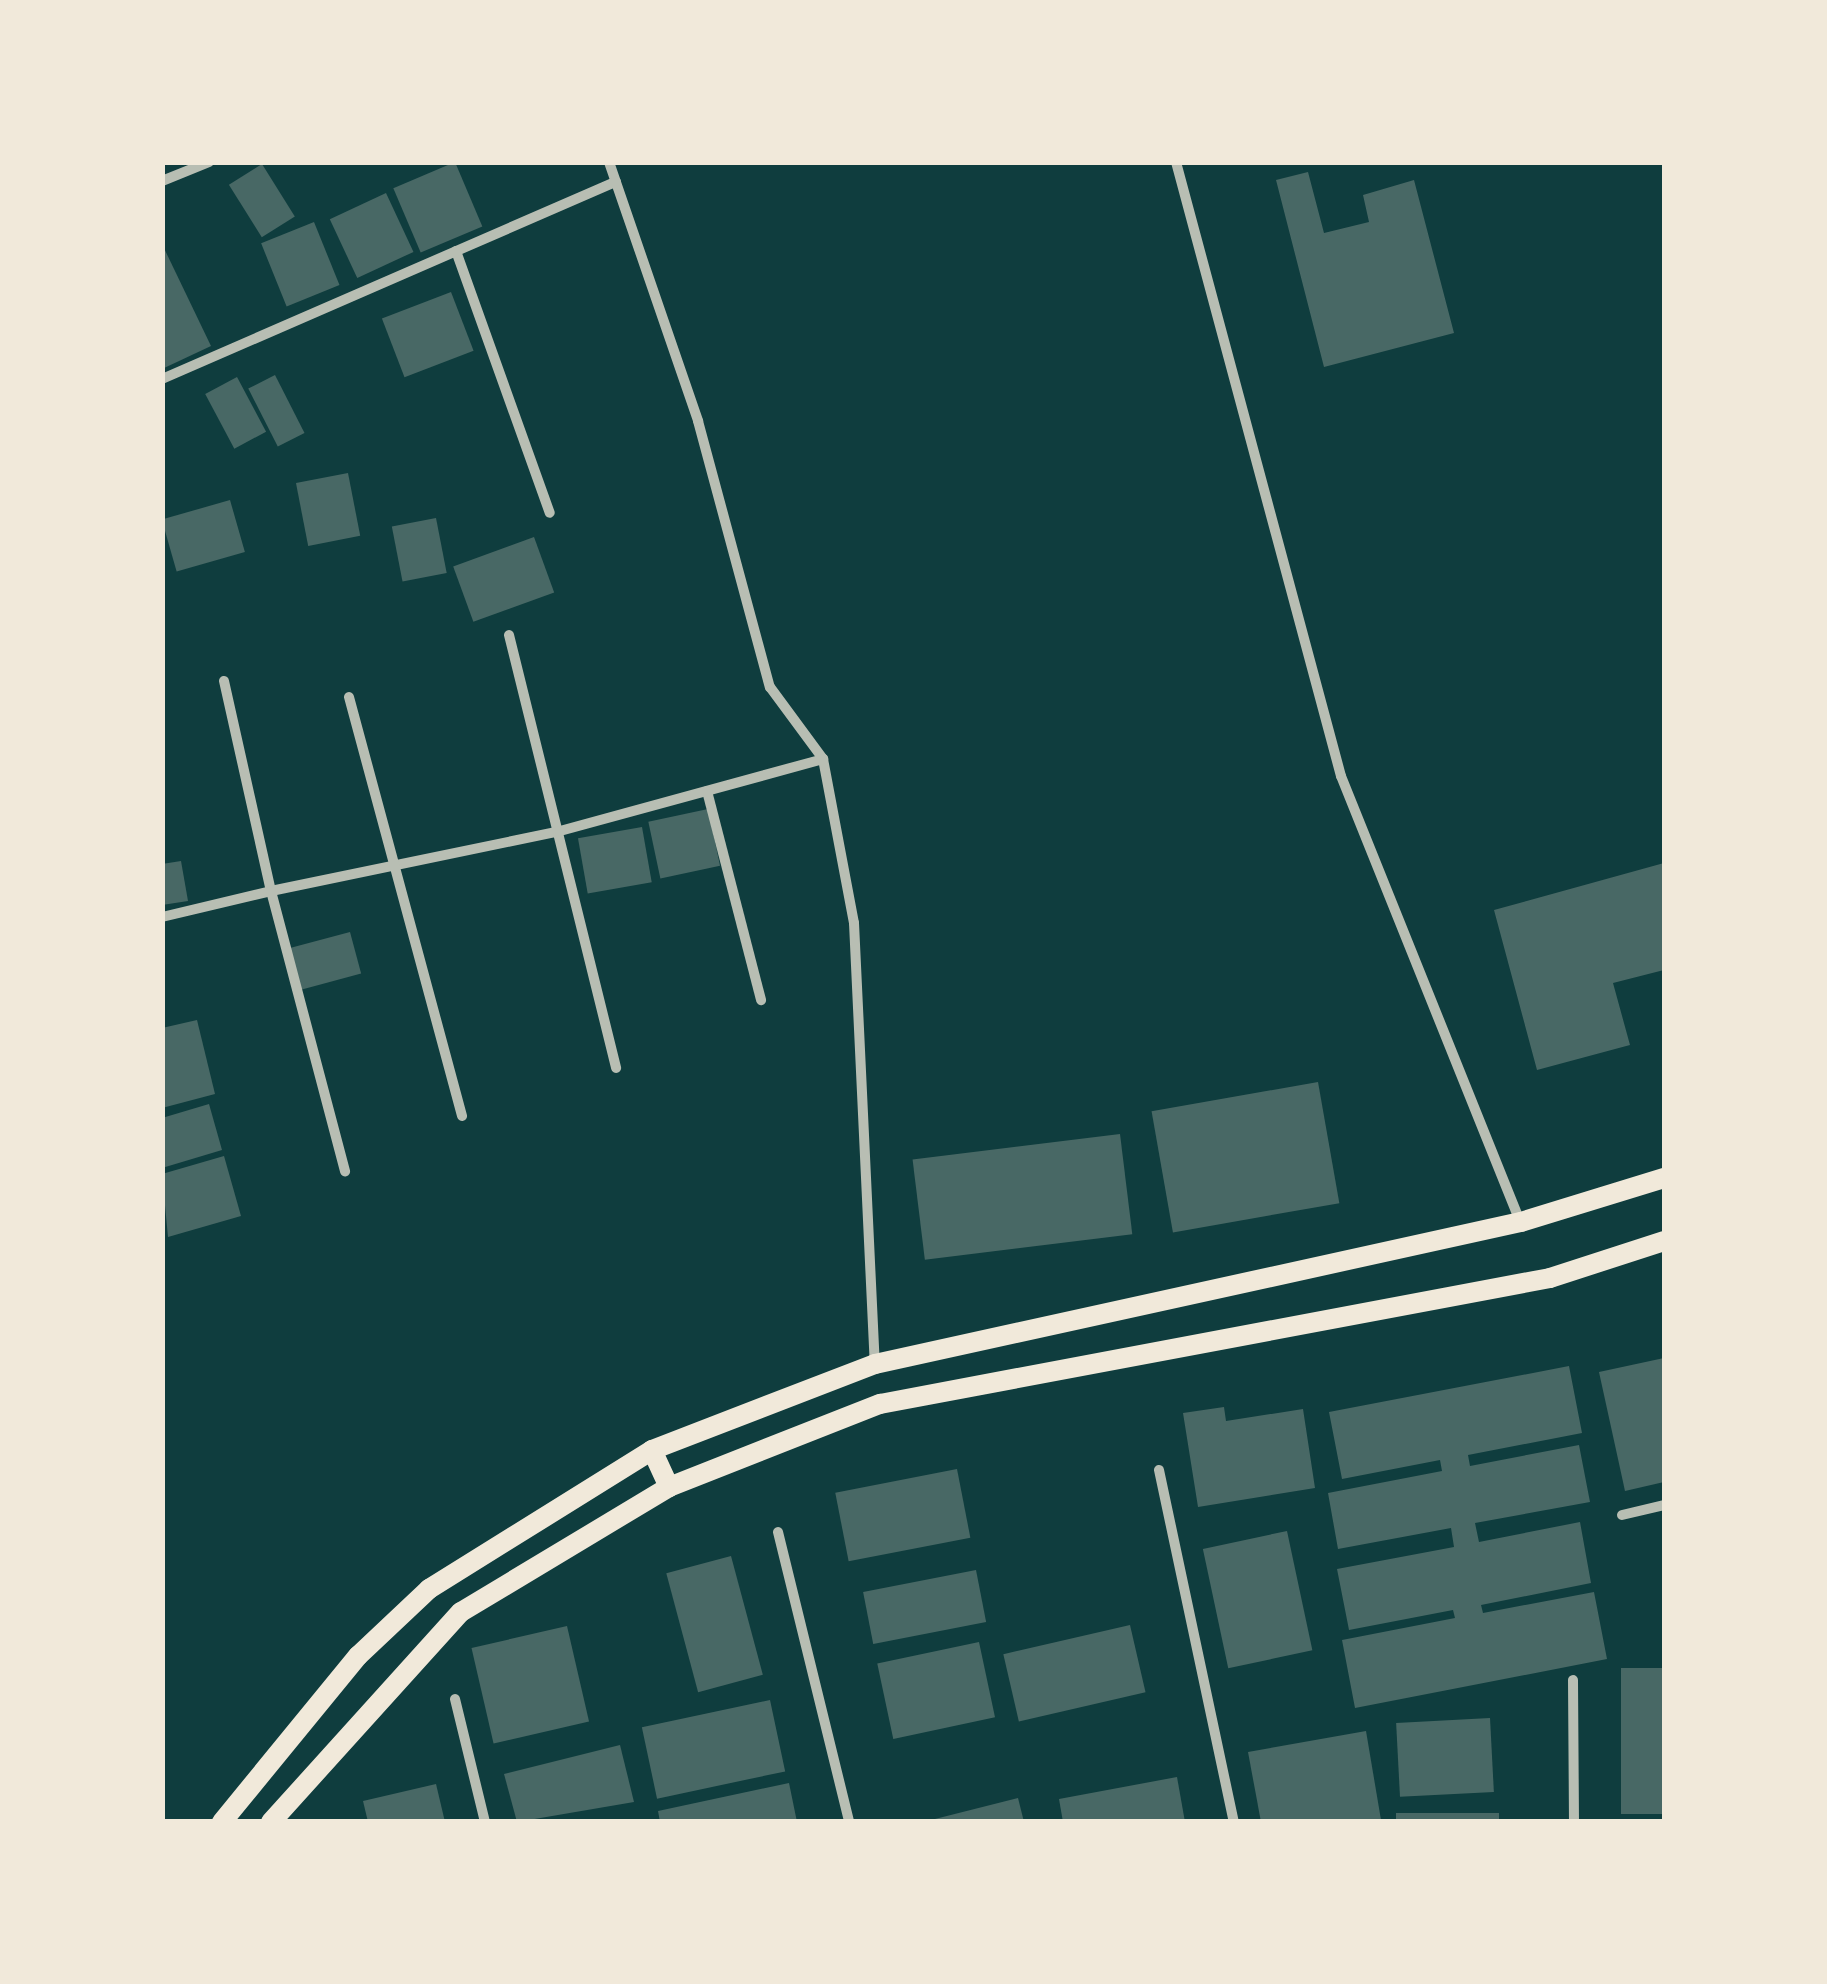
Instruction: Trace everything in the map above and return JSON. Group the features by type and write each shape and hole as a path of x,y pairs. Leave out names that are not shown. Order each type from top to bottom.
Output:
{"main road":[{"path":"222,1822 358,1656 429,1590 652,1450 875,1364 1521,1222 1664,1178"},
{"path":"272,1822 460,1612 669,1488 880,1404 1550,1278 1664,1241"},
{"path":"652,1450 669,1488"}],"street":[{"path":"162,181 209,162"},
{"path":"609,162 698,421 770,686 822,759 854,923 875,1364"},
{"path":"1176,162 1341,776 1521,1222"},
{"path":"162,379 616,182"},
{"path":"456,251 550,513"},
{"path":"509,635 616,1068"},
{"path":"224,681 271,891 345,1171"},
{"path":"350,697 391,866 462,1116"},
{"path":"162,917 560,831 822,759"},
{"path":"707,791 761,1000"},
{"path":"1159,1470 1234,1822"},
{"path":"1622,1515 1664,1504"},
{"path":"778,1532 849,1822"},
{"path":"1572,1680 1574,1822"},
{"path":"455,1699 485,1822"}],"building":[{"path":"455,162 482,226 421,253 393,188"},
{"path":"262,164 295,217 262,237 229,185"},
{"path":"1308,172 1324,233 1369,222 1363,195 1414,180 1454,333 1324,367 1276,180"},
{"path":"386,193 413,252 357,278 330,219"},
{"path":"314,222 339,285 287,306 261,243"},
{"path":"162,244 211,346 162,369"},
{"path":"451,292 474,351 404,377 382,319"},
{"path":"275,375 305,433 278,447 248,389"},
{"path":"237,377 266,432 234,449 205,394"},
{"path":"348,473 360,536 308,546 296,483"},
{"path":"230,500 245,552 177,571 162,519"},
{"path":"436,518 447,573 403,582 392,527"},
{"path":"534,537 554,592 473,622 453,566"},
{"path":"708,809 720,866 660,878 648,822"},
{"path":"642,827 652,882 588,893 578,838"},
{"path":"181,861 188,901 162,905 162,864"},
{"path":"1664,863 1664,970 1613,983 1630,1045 1537,1070 1494,910"},
{"path":"350,932 361,974 296,991 285,949"},
{"path":"197,1020 215,1094 162,1108 162,1028"},
{"path":"1318,1082 1339,1203 1173,1232 1152,1111"},
{"path":"209,1104 222,1150 162,1168 162,1118"},
{"path":"1120,1134 1132,1234 925,1260 913,1159"},
{"path":"224,1156 241,1216 168,1237 162,1174"},
{"path":"1664,1358 1664,1482 1625,1491 1599,1372"},
{"path":"1569,1366 1582,1433 1468,1455 1470,1466 1579,1445 1590,1502 1475,1523 1479,1542 1580,1522 1591,1583 1481,1605 1483,1613 1594,1592 1607,1659 1355,1708 1342,1640 1455,1618 1453,1610 1349,1630 1337,1569 1454,1547 1451,1528 1338,1549 1328,1493 1442,1471 1440,1460 1342,1479 1329,1412"},
{"path":"1224,1407 1226,1421 1303,1409 1315,1488 1198,1507 1183,1413"},
{"path":"957,1469 970,1538 849,1561 835,1493"},
{"path":"1287,1531 1312,1650 1228,1668 1203,1549"},
{"path":"731,1556 763,1675 698,1692 666,1573"},
{"path":"976,1570 986,1622 873,1644 863,1592"},
{"path":"1130,1625 1146,1692 1019,1721 1003,1654"},
{"path":"567,1626 589,1721 494,1744 472,1648"},
{"path":"979,1642 995,1717 893,1739 877,1664"},
{"path":"1621,1668 1664,1668 1664,1814 1621,1814"},
{"path":"770,1700 785,1771 657,1799 642,1727"},
{"path":"1490,1718 1494,1792 1400,1797 1396,1723"},
{"path":"1366,1731 1381,1820 1261,1822 1248,1752"},
{"path":"620,1745 634,1802 517,1822 504,1774"},
{"path":"1177,1777 1185,1822 1063,1822 1059,1799"},
{"path":"789,1783 797,1822 660,1822 658,1811"},
{"path":"436,1784 445,1822 368,1822 363,1801"},
{"path":"1018,1798 1024,1822 931,1822 931,1820"},
{"path":"1396,1813 1499,1813 1499,1822 1396,1822"}]}
